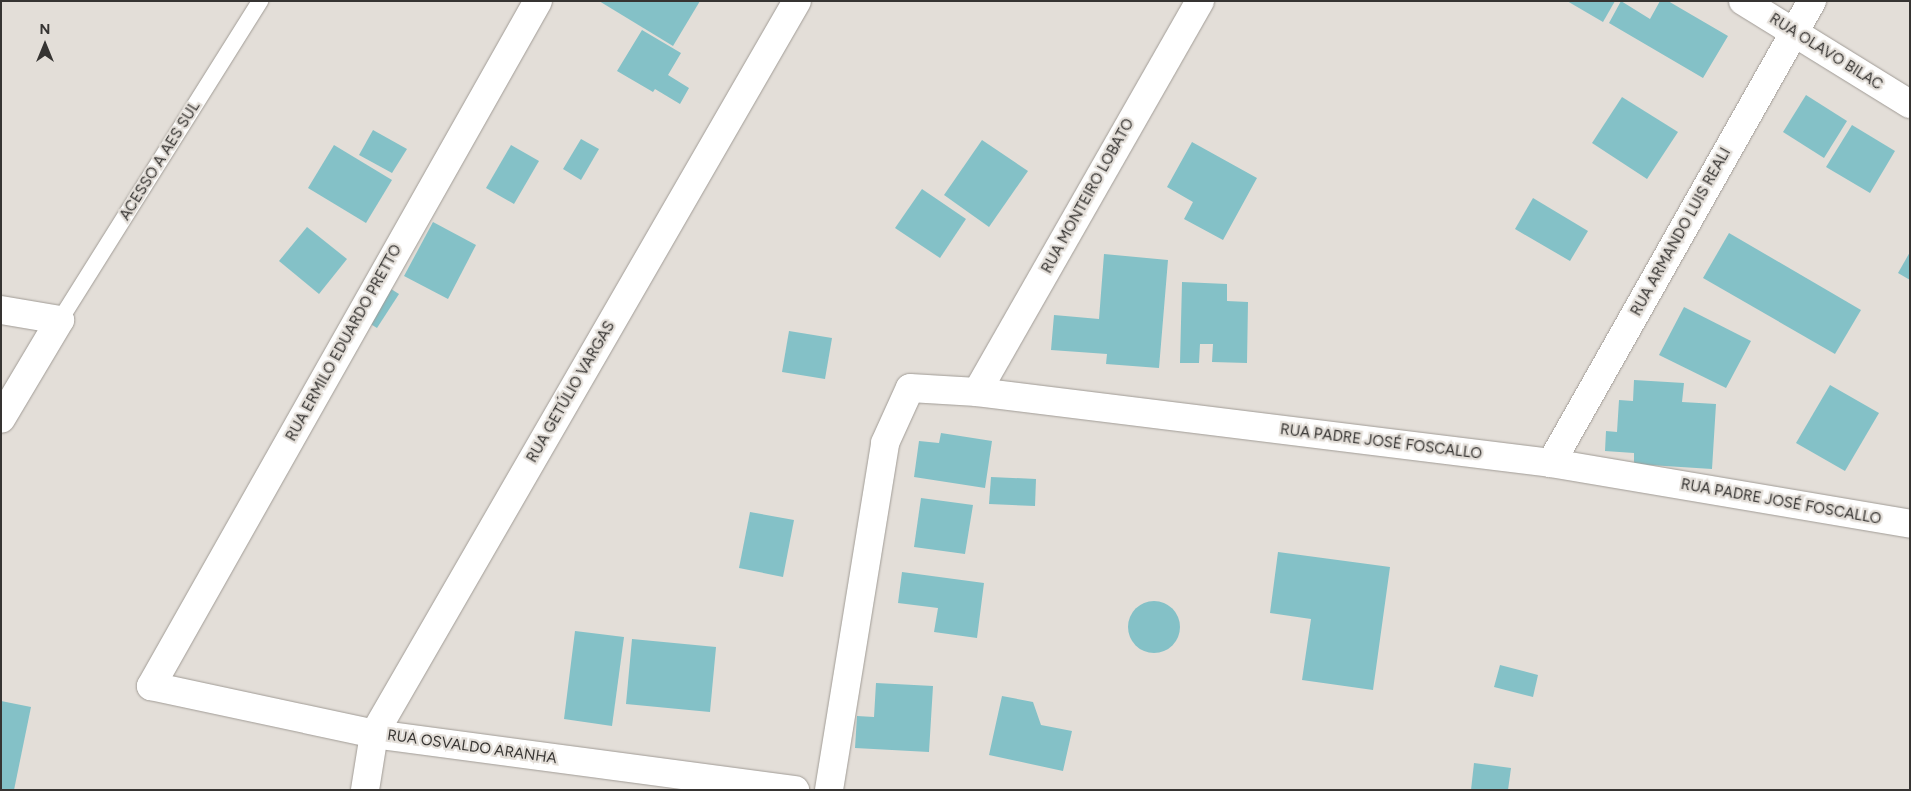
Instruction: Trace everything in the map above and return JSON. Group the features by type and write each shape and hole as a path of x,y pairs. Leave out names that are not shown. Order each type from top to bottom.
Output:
{"street":[{"name":"RUA ERMILO EDUARDO PRETTO","path":"151,686 538,1"},
{"name":"RUA GETÚLIO VARGAS","path":"365,790 374,734 797,1"},
{"name":"RUA MONTEIRO LOBATO","path":"977,392 1200,1"},
{"name":"RUA OLAVO BILAC","path":"1743,1 1910,104"},
{"name":"RUA ARMANDO LUIS REALI","path":"1551,463 1812,1"},
{"path":"1,310 60,320 1,419"},
{"name":"RUA PADRE JOSÉ FOSCALLO","path":"829,790 885,444 910,388 977,392 1551,463 1910,524"},
{"name":"RUA OSVALDO ARANHA","path":"151,686 374,734 795,790"}],"lane":[{"name":"ACESSO A AES SUL","path":"60,320 260,1"}],"building":[{"path":"599,1 700,1 673,46"},
{"path":"1567,1 1615,1 1603,22"},
{"path":"1621,1 1650,19 1660,1 1668,1 1728,36 1703,78 1609,23"},
{"path":"642,30 681,53 668,75 689,88 680,104 655,89 653,92 617,71"},
{"path":"1806,95 1847,121 1824,158 1783,132"},
{"path":"1622,97 1678,132 1647,179 1592,143"},
{"path":"1852,125 1895,151 1870,193 1826,167"},
{"path":"373,130 407,149 392,173 359,155"},
{"path":"581,139 599,149 581,180 563,169"},
{"path":"982,140 1028,171 989,227 944,195"},
{"path":"1192,142 1257,178 1223,240 1184,219 1193,202 1167,187"},
{"path":"334,145 392,180 366,223 308,188"},
{"path":"511,145 539,161 514,204 486,188"},
{"path":"922,189 966,219 940,258 895,228"},
{"path":"1533,198 1588,231 1570,261 1515,229"},
{"path":"433,222 476,245 448,299 404,276"},
{"path":"307,227 347,259 319,294 279,261"},
{"path":"1729,233 1861,310 1835,354 1703,278"},
{"path":"1910,252 1910,280 1898,273"},
{"path":"1104,254 1168,260 1159,368 1106,364 1107,354 1051,350 1054,315 1099,319"},
{"path":"1182,282 1227,284 1227,301 1248,302 1247,363 1212,362 1213,344 1200,344 1199,363 1180,363"},
{"path":"383,284 399,294 377,328 361,318"},
{"path":"1684,307 1751,341 1726,388 1659,355"},
{"path":"789,331 832,338 825,379 782,372"},
{"path":"1634,380 1684,383 1682,402 1716,404 1712,469 1634,464 1634,453 1605,451 1606,431 1617,432 1619,400 1633,401"},
{"path":"1830,385 1879,413 1845,471 1796,443"},
{"path":"941,433 992,441 985,488 914,477 919,441 939,443"},
{"path":"991,477 1036,479 1035,506 989,504"},
{"path":"921,498 973,505 965,554 914,547"},
{"path":"750,512 794,520 783,577 739,568"},
{"path":"1278,552 1390,567 1373,690 1302,680 1311,619 1270,613"},
{"path":"902,572 984,583 977,638 934,632 938,608 898,603"},
{"path":"1149,601 1159,601 1173,608 1180,622 1180,632 1173,646 1159,653 1149,653 1139,649 1132,642 1128,632 1128,622 1132,612 1139,605"},
{"path":"575,631 624,637 612,726 564,719"},
{"path":"632,639 716,647 710,712 626,704"},
{"path":"1500,665 1538,675 1533,697 1494,687"},
{"path":"876,683 933,686 929,752 855,748 857,716 874,717"},
{"path":"1002,696 1033,702 1041,725 1072,731 1063,771 989,755"},
{"path":"1,701 31,707 14,790 1,790"},
{"path":"1474,763 1511,768 1508,790 1471,790"}]}
